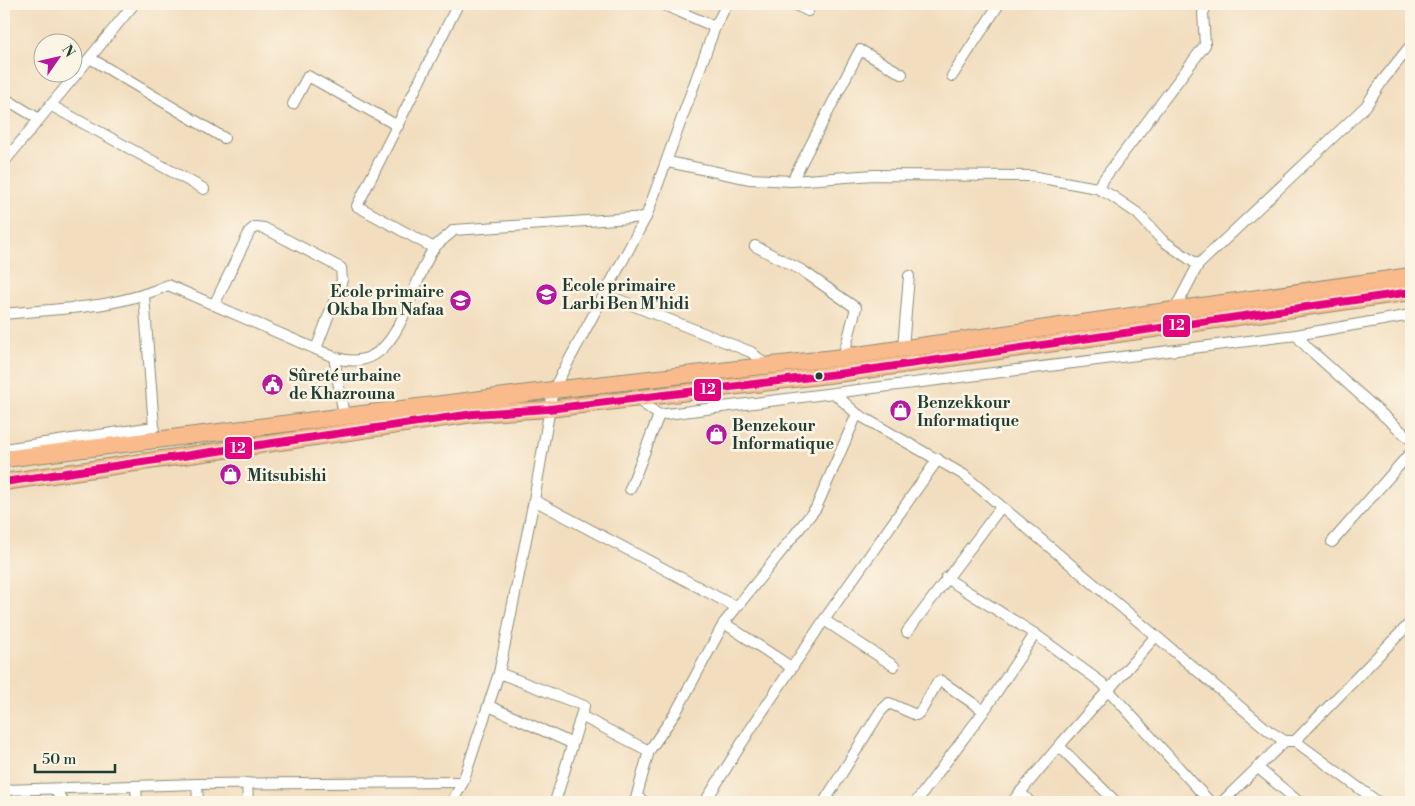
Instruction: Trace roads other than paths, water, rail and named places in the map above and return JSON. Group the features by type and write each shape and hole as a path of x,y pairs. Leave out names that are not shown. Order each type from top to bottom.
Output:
{"highway":[{"path":"4,459 553,390 843,357 1411,276"},
{"path":"4,482 473,414 549,409 854,372 1411,292"}],"street":[{"path":"4,162 134,4"},
{"path":"434,248 357,206 458,4"},
{"path":"662,4 715,27"},
{"path":"456,801 499,673 534,500 553,390 646,217 668,162 715,27 727,4"},
{"path":"794,4 808,11"},
{"path":"952,76 1000,4"},
{"path":"1097,188 1205,45 1203,13 1207,4"},
{"path":"1175,309 1198,265 1366,106 1383,80 1411,45"},
{"path":"792,181 860,50 902,74"},
{"path":"90,58 224,138"},
{"path":"293,104 308,76 398,126"},
{"path":"4,98 39,119"},
{"path":"50,105 204,189"},
{"path":"668,162 750,179 792,181 874,176 1031,176 1097,188 1137,213 1162,240 1198,265"},
{"path":"4,314 107,304 144,296 168,285 334,357 358,362 370,358 389,345 434,248 454,230 646,217"},
{"path":"214,305 250,231 255,228 264,228 341,268 342,280 316,349"},
{"path":"755,246 803,271 856,308 843,357"},
{"path":"903,348 909,276"},
{"path":"604,294 752,352 767,366"},
{"path":"4,449 154,427 144,296"},
{"path":"637,399 658,415 835,394 983,372 1296,335 1411,315"},
{"path":"1296,335 1308,348 1411,440"},
{"path":"334,357 344,416"},
{"path":"835,394 857,414 896,438 938,459 964,475 1154,637 1269,731 1290,741 1378,802"},
{"path":"639,800 649,752 676,712 724,624 816,508 857,414"},
{"path":"630,489 658,415"},
{"path":"1332,542 1411,452"},
{"path":"705,802 791,667 938,459"},
{"path":"534,500 736,607"},
{"path":"907,632 1001,507"},
{"path":"946,578 1035,634 1108,690 1210,802"},
{"path":"824,620 894,666"},
{"path":"1222,802 1290,741 1411,622"},
{"path":"724,624 791,667"},
{"path":"916,802 984,711 1035,634"},
{"path":"1012,802 1154,637"},
{"path":"499,673 584,706 555,802"},
{"path":"824,802 880,712 889,703 916,715 921,710 936,683 941,681 984,711"},
{"path":"489,706 572,743"},
{"path":"580,716 649,752"},
{"path":"1059,746 1116,802"},
{"path":"1258,768 1299,802"},
{"path":"4,790 247,783 463,782"},
{"path":"247,783 248,802"},
{"path":"197,784 198,802"},
{"path":"136,786 137,802"},
{"path":"54,789 64,802"},
{"path":"1020,792 1030,802"}],"place":[{"name":"Ecole primaire Larbi Ben M'hidi","path":"546,294"},
{"name":"Ecole primaire Okba Ibn Nafaa","path":"460,300"},
{"name":"Sûreté urbaine de Khazrouna","path":"273,384"},
{"name":"Benzekkour Informatique","path":"901,411"},
{"name":"Benzekour Informatique","path":"716,434"},
{"name":"Mitsubishi","path":"231,475"}]}
